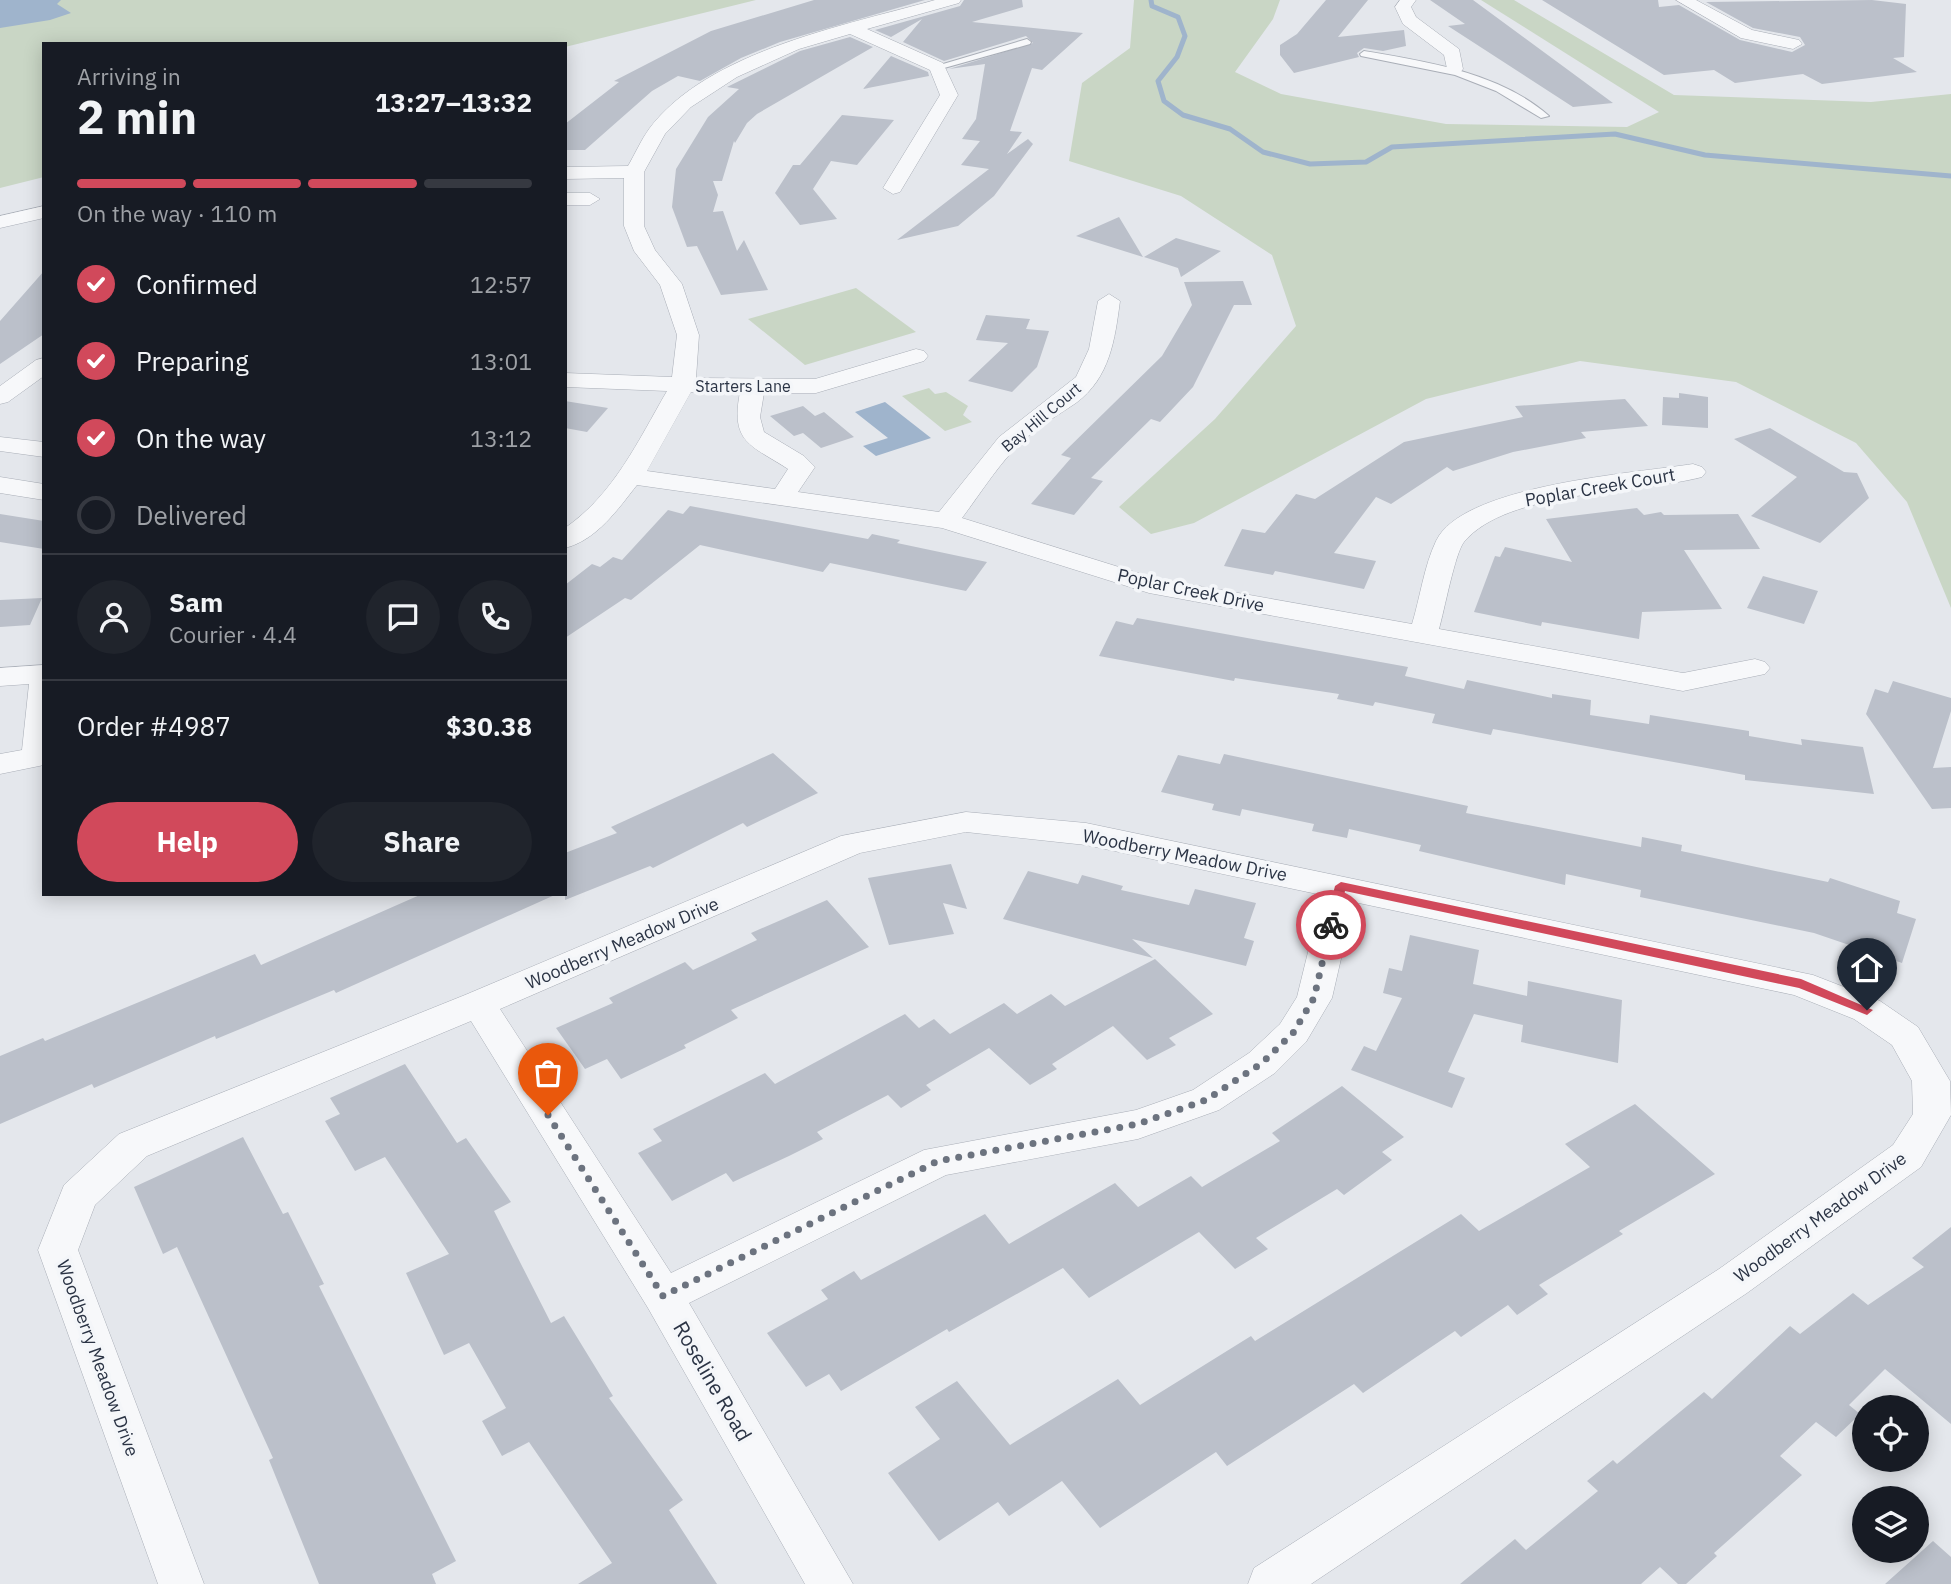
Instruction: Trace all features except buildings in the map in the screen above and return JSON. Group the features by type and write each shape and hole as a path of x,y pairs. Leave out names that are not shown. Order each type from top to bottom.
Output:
{"street":[{"path":"567,539 598,517 631,475 683,385 688,335 671,284 645,251 634,226 635,172 657,131 685,103 731,73 793,45 953,0"},
{"path":"1408,0 1403,7 1404,13 1409,20 1453,53 1454,69"},
{"path":"1684,0 1746,34 1793,44"},
{"path":"853,29 937,68 949,95 893,188"},
{"path":"567,173 635,172"},
{"path":"567,199 590,199"},
{"path":"0,222 42,212"},
{"name":"Bay Hill Court","path":"946,521 997,455 1019,432 1077,390 1095,367 1103,343 1109,301"},
{"name":"Starters Lane","path":"567,380 753,387 816,386 916,356"},
{"path":"0,397 42,366"},
{"path":"753,387 748,421 758,441 791,457 802,467 782,497"},
{"path":"0,443 42,450"},
{"name":"Poplar Creek Court","path":"1423,636 1449,541 1479,514 1527,498 1693,472"},
{"name":"Poplar Creek Drive","path":"631,475 946,521 1149,584 1682,682 1755,668"},
{"path":"0,485 42,492"},
{"path":"0,677 42,675"},
{"path":"0,764 41,755 42,728"},
{"name":"Woodberry Meadow Drive","path":"181,1584 58,1250 78,1196 133,1145 478,1004 852,844 966,822 1086,834 1801,984 1867,1010 1905,1035 1931,1081 1932,1115 1907,1156 1733,1282 1271,1584"},
{"path":"663,1296 938,1161 1138,1124 1206,1100 1262,1063 1293,1033 1314,998 1341,886"},
{"name":"Roseline Road","path":"478,1004 663,1296 830,1584"}],"lane":[{"path":"937,68 1027,42"},
{"path":"1364,54 1454,69 1506,90 1544,116"}],"green space":[{"path":"0,0 756,0 567,47 567,42 42,42 42,178 0,188"},
{"path":"1134,0 1280,0 1273,19 1235,72 1281,94 1446,124 1627,127 1659,112 1481,0 1514,0 1674,95 1871,102 1951,94 1951,608 1907,502 1856,443 1736,382 1580,361 1426,399 1194,523 1151,534 1119,507 1215,419 1296,326 1272,255 1181,196 1069,161 1082,83 1130,48"},
{"path":"856,288 916,332 805,365 748,319"},
{"path":"929,388 935,394 946,392 968,406 963,415 972,422 945,431 902,396"}],"water":[{"path":"0,0 61,0 57,4 71,13 50,20 0,28"},
{"path":"885,402 931,438 876,456 863,446 888,438 855,412"}],"waterway":[{"path":"1151,0 1152,6 1178,17 1185,36 1177,57 1158,81 1164,101 1183,115 1230,129 1263,152 1310,164 1366,162 1392,147 1615,134 1705,155 1951,176"}],"way so far":[{"path":"548,1115 663,1296 938,1161 1138,1124 1206,1100 1262,1063 1293,1033 1314,998 1331,925"}],"route":[{"path":"1331,925 1341,886 1801,984 1867,1010"}]}
